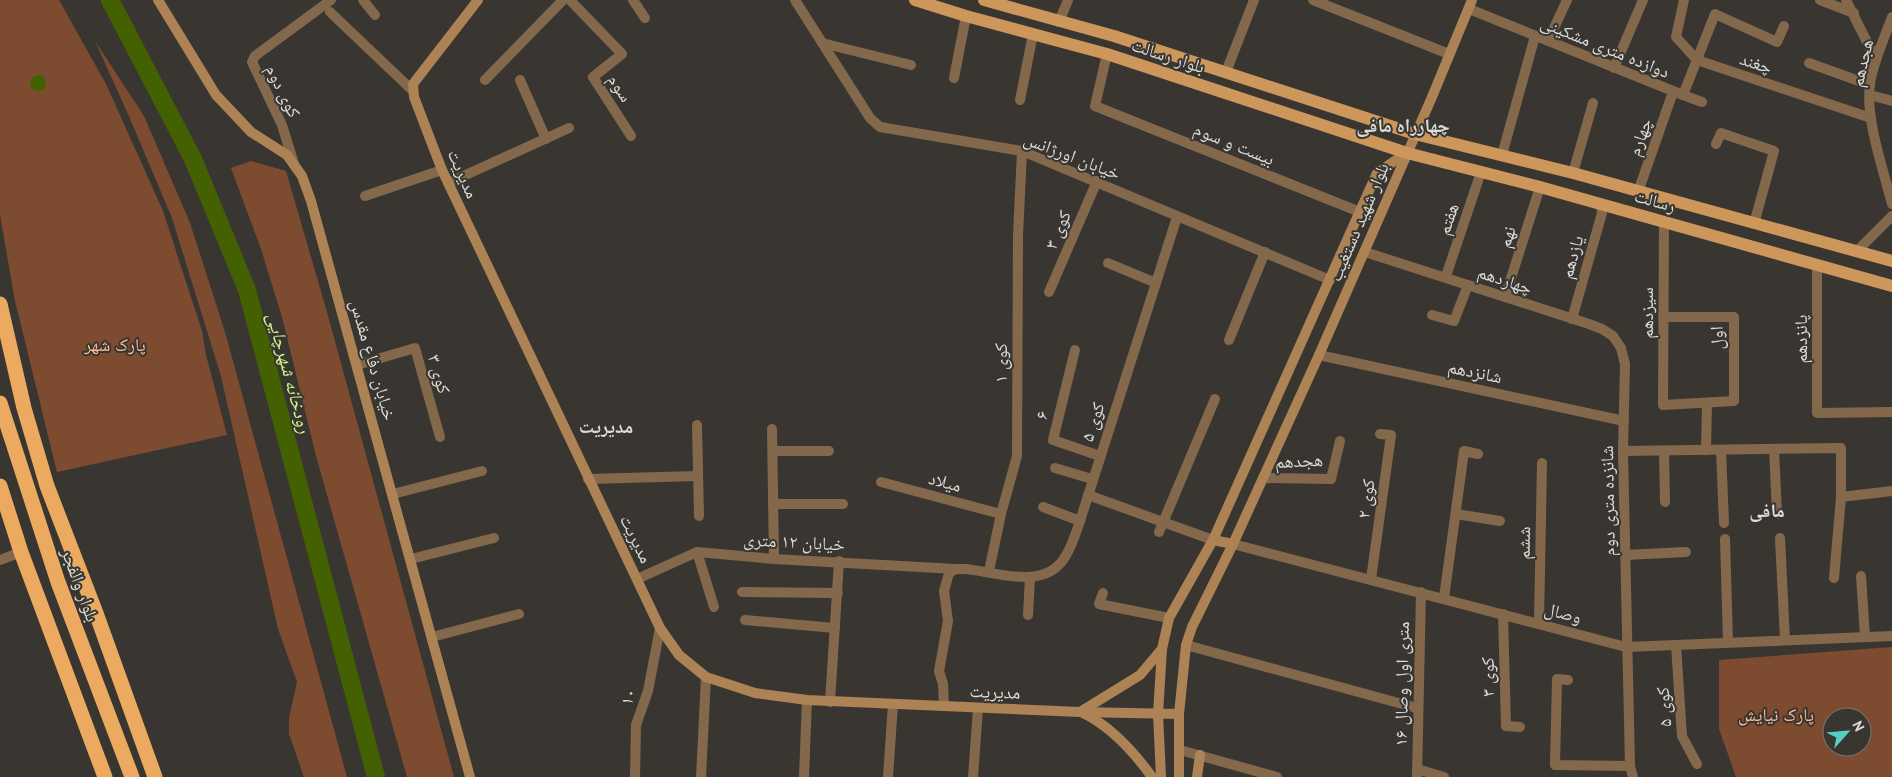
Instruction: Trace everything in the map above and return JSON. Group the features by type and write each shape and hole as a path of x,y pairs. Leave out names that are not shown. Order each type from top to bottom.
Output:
{"highway":[{"path":"0,304 24,408 47,486 96,613 155,777"},
{"name":"بلوار والفجر","path":"0,403 58,582 132,777"},
{"path":"0,486 21,552 105,777"}],"main road":[{"name":"بلوار رسالت","path":"993,1 1059,22 1114,36 1415,134"},
{"name":"بلوار رسالت","path":"924,2 966,16 1107,54 1407,153"},
{"path":"1107,54 1114,36"},
{"name":"رسالت","path":"1415,134 1574,173 1892,261"},
{"name":"رسالت","path":"1407,153 1540,187 1892,286"},
{"path":"1601,204 1606,183"}],"street":[{"name":"خیابان دفاع مقدس","path":"158,0 216,94 251,132 287,155 302,176 311,201 357,365 470,777"},
{"path":"364,0 376,15"},
{"path":"412,90 413,84 478,0"},
{"path":"485,80 563,0"},
{"name":"سوم","path":"570,0 622,54 593,77 631,136"},
{"path":"633,0 645,18"},
{"name":"خیابان اورژانس","path":"795,0 870,118 880,127 1022,151 1330,280"},
{"path":"1059,22 1068,0"},
{"path":"1226,72 1254,0"},
{"path":"1312,0 1449,54"},
{"path":"1548,41 1567,0"},
{"path":"1614,68 1643,0"},
{"name":"چغند","path":"1684,0 1676,37 1697,60 1871,118"},
{"path":"1820,0 1854,13"},
{"path":"1846,0 1876,60"},
{"name":"کوی دوم","path":"294,165 282,125 252,62 255,56 325,4"},
{"path":"325,4 412,90"},
{"path":"1407,153 1470,4"},
{"name":"دوازده متری مشکینی","path":"1470,4 1535,36 1702,102"},
{"name":"چهارم","path":"1638,192 1678,94 1697,60 1715,14 1777,42 1784,26"},
{"path":"954,78 966,16"},
{"name":"هجدهم","path":"1892,17 1876,60 1870,90 1871,118 1892,204"},
{"path":"1020,100 1032,34"},
{"path":"1502,156 1535,36"},
{"path":"822,43 911,65"},
{"name":"بیست و سوم","path":"1107,54 1095,106 1360,212"},
{"path":"1809,63 1892,101"},
{"path":"520,80 546,139"},
{"name":"مدیریت","path":"412,90 448,183 660,628 678,655 706,677 755,693 807,700 1080,712 1179,714"},
{"path":"1574,173 1593,103"},
{"path":"448,183 569,128"},
{"path":"1716,144 1721,133 1774,151 1754,224"},
{"name":"کوی ۱","path":"988,571 1000,514 1017,456 1018,236 1022,151"},
{"name":"بلوار شهید دستغیب","path":"1161,777 1158,714 1162,649 1169,618 1213,540 1377,173 1407,153"},
{"name":"بلوار شهید دستغیب","path":"1179,777 1179,714 1186,645 1192,627 1264,478 1407,153"},
{"path":"365,196 442,170"},
{"name":"هفتم","path":"1446,276 1481,172"},
{"name":"کوی ۳","path":"1049,292 1097,181"},
{"name":"نهم","path":"1505,297 1540,187"},
{"name":"یازدهم","path":"1572,319 1602,213 1601,204"},
{"path":"1858,252 1892,216"},
{"name":"کوی ۵","path":"1030,578 1048,573 1065,559 1080,521 1177,217"},
{"name":"سیزدهم","path":"1664,222 1663,405 1708,403"},
{"path":"1229,340 1265,252"},
{"name":"چهاردهم","path":"1365,252 1446,276 1602,329 1612,336 1624,356"},
{"path":"1108,263 1156,283"},
{"name":"پانزدهم","path":"1817,265 1817,413 1892,412"},
{"path":"1432,315 1454,321 1468,285"},
{"name":"اول","path":"1663,317 1734,317 1734,401 1708,403"},
{"name":"کوی ۳","path":"357,365 415,348 440,437"},
{"name":"۶","path":"1075,350 1053,440 1100,456"},
{"name":"شانزدهم","path":"1319,355 1624,421"},
{"name":"شانزده متری دوم","path":"1624,356 1623,451 1626,647 1632,772"},
{"path":"1159,532 1215,399"},
{"path":"1706,450 1708,403"},
{"path":"697,425 699,516"},
{"path":"772,429 774,559"},
{"name":"کوی ۲","path":"1371,578 1391,435 1380,434"},
{"name":"هجدهم","path":"1264,478 1331,479 1340,441"},
{"path":"1623,451 1841,448 1841,497 1834,578"},
{"path":"1774,449 1777,514"},
{"path":"772,451 829,450"},
{"path":"1721,450 1724,523"},
{"path":"1444,598 1464,451 1478,454"},
{"path":"1664,451 1665,502"},
{"name":"ششم","path":"1539,623 1542,463"},
{"path":"1055,468 1092,479"},
{"path":"393,494 482,471"},
{"path":"588,479 698,476"},
{"name":"میلاد","path":"881,482 1000,514"},
{"path":"1841,497 1892,491"},
{"path":"1088,495 1213,540 1233,544"},
{"path":"773,504 843,504"},
{"path":"1043,507 1080,521"},
{"path":"1456,514 1500,521"},
{"path":"410,558 494,538"},
{"path":"1725,538 1728,642"},
{"path":"1780,538 1785,640"},
{"name":"وصال","path":"1233,544 1371,578 1626,647 1892,636"},
{"path":"0,560 21,552"},
{"path":"696,552 714,607"},
{"name":"خیابان ۱۲ متری","path":"637,579 696,552 774,559 839,561 988,571"},
{"path":"1625,556 1686,552"},
{"path":"830,702 839,561"},
{"path":"944,706 943,684 939,671 948,621 944,591 949,573 956,569"},
{"path":"988,571 1030,578 1028,616"},
{"path":"1861,576 1865,637"},
{"path":"742,592 838,593"},
{"path":"1103,592 1100,604 1169,618"},
{"name":"۱۶ متری اول وصال","path":"1417,773 1421,592"},
{"path":"432,636 519,614"},
{"name":"کوی ۳","path":"1503,614 1506,726 1520,727"},
{"path":"745,620 835,628"},
{"name":"۱۰","path":"635,777 636,725 648,691 660,628"},
{"path":"1186,645 1417,708"},
{"name":"کوی ۵","path":"1676,645 1682,736 1697,764"},
{"path":"1080,712 1140,675 1162,649"},
{"path":"701,777 706,677"},
{"path":"1568,680 1557,680 1555,765 1632,772"},
{"path":"804,777 807,700"},
{"path":"888,777 893,704"},
{"path":"973,777 978,708"},
{"path":"1080,712 1098,720 1120,739 1152,777"},
{"path":"1180,750 1274,777"},
{"path":"1197,777 1200,756"},
{"path":"1417,773 1444,777"}],"green space":[{"name":"پارک شهر","path":"0,0 59,0 106,84 163,211 202,331 206,355 227,435 57,472 15,301 0,215"},
{"path":"95,41 144,116 190,223 225,332 347,777 304,777 289,734 289,718 297,682 278,629 221,376 172,218"},
{"path":"251,161 286,171 327,312 454,777 407,777 316,456 282,317 261,249 231,168"},
{"name":"پارک نیایش","path":"1892,647 1892,777 1736,777 1719,729 1719,660"}],"shaded area":[{"path":"38,75 46,83 38,91 30,83"}],"waterway":[{"name":"رودخانه شهرچایی","path":"110,0 193,159 247,290 376,777"}],"district":[{"name":"چهارراه مافی","path":"1403,125"},
{"name":"مدیریت","path":"606,426"},
{"name":"مافی","path":"1767,510"}]}
